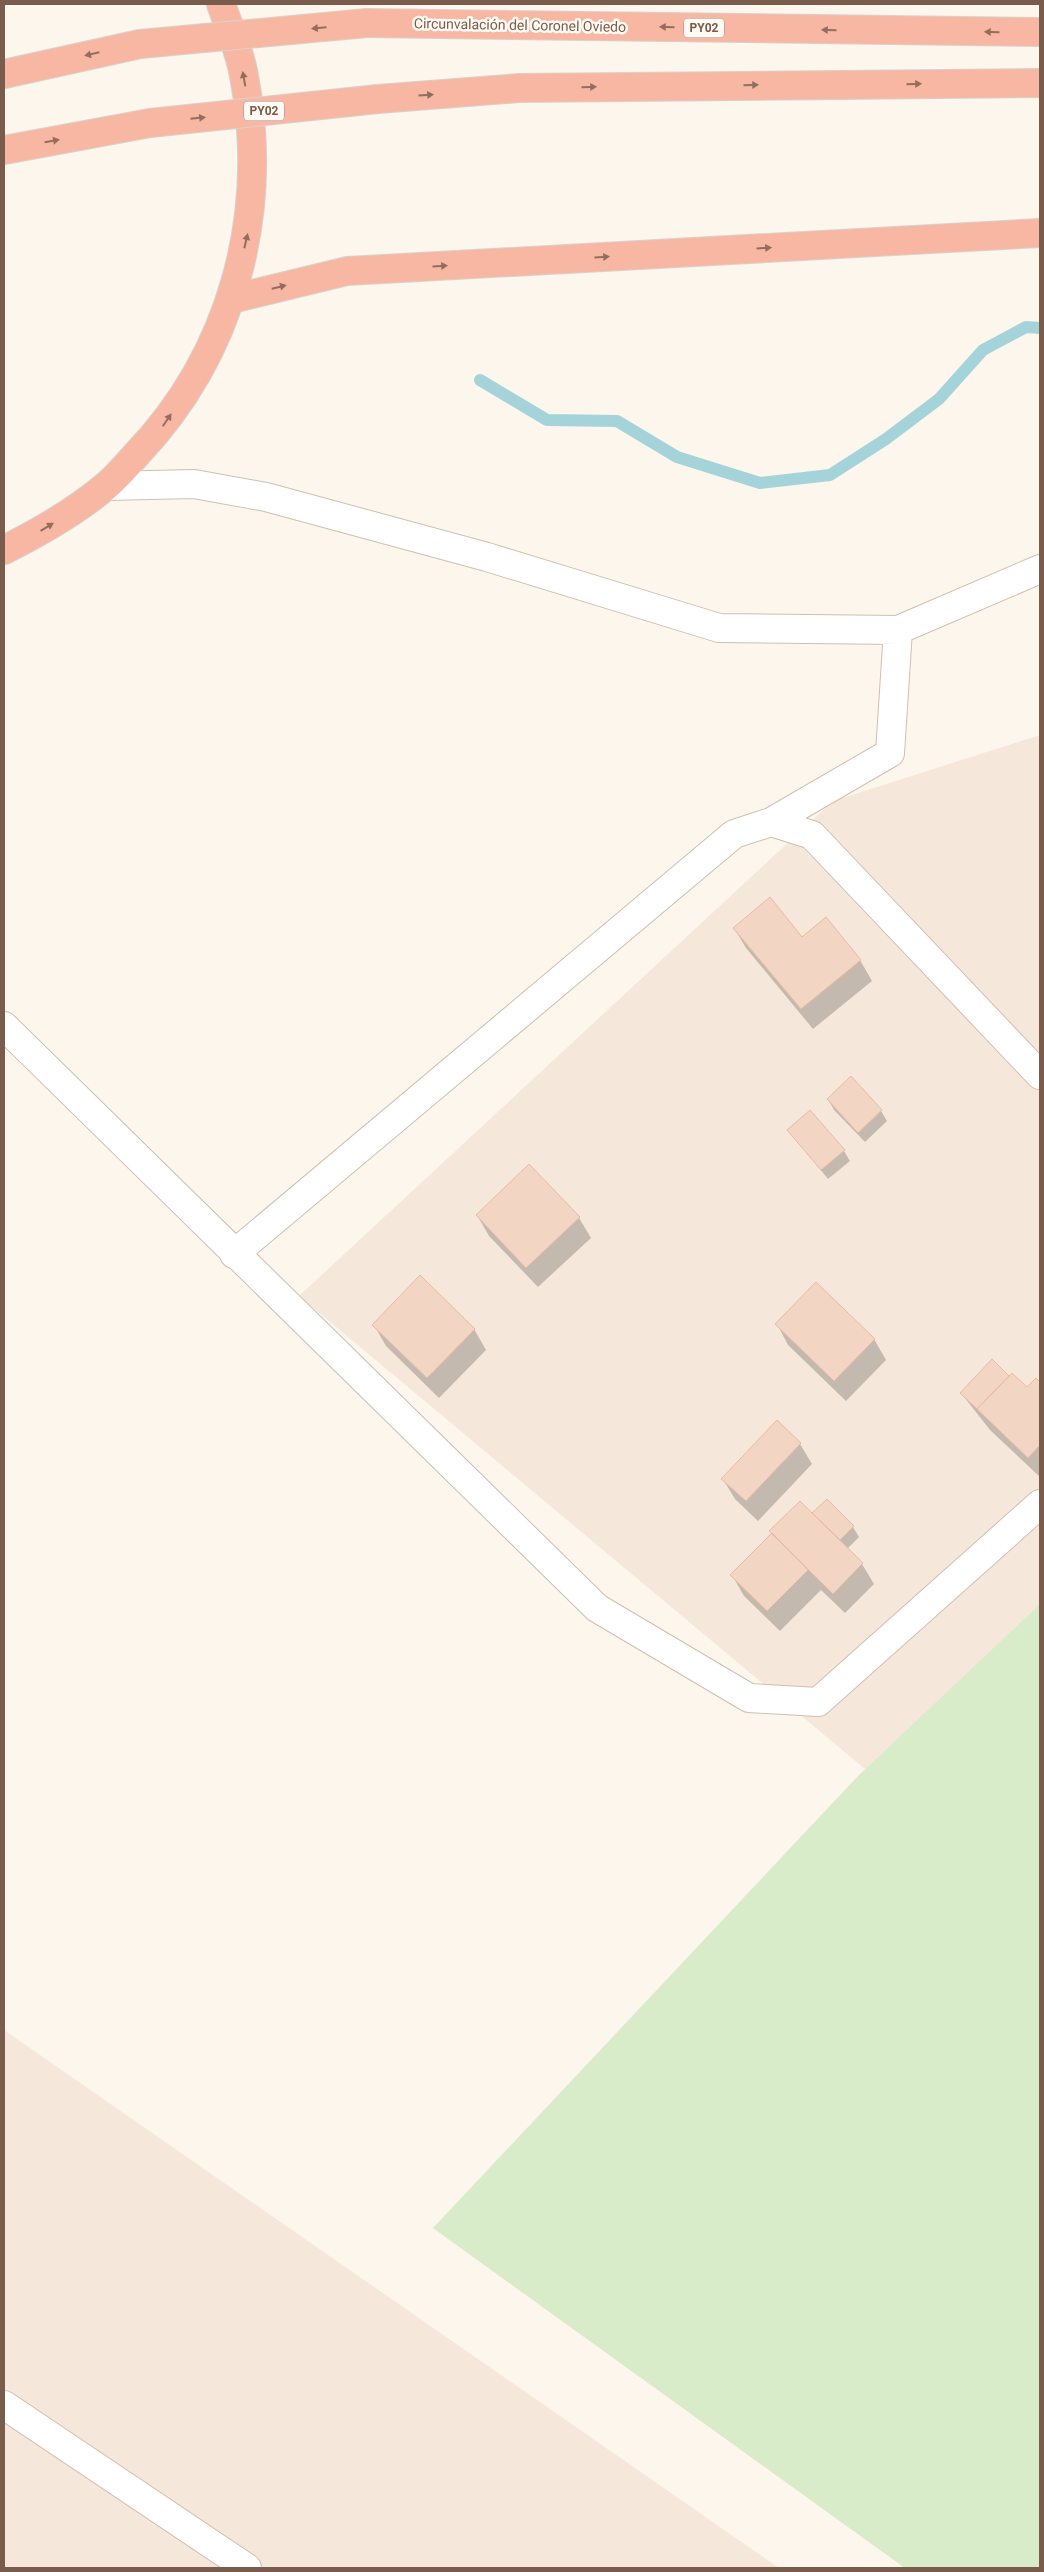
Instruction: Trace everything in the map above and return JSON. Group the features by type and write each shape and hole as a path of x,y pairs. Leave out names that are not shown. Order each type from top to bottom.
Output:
{"highway":[{"path":"4,550 47,529 107,486 159,431 201,368 232,299 249,225 253,150 244,75 222,4"},
{"name":"Circunvalación del Coronel Oviedo","path":"4,74 140,44 367,23 1040,32"},
{"name":"PY02","path":"4,150 150,123 378,98 519,88 1040,83"},
{"path":"232,299 347,271 1040,233"}],"street":[{"path":"107,486 194,484 266,497 487,557 719,628 898,630 1040,569"},
{"path":"234,1254 734,834 771,822 890,753 898,630"},
{"path":"771,822 812,835 1040,1075"},
{"path":"4,1026 234,1254 597,1608 749,1698 818,1702 1040,1504"},
{"path":"4,2405 247,2568"}],"shaded area":[{"path":"1040,735 1040,2568 905,2568 433,2228 883,1784 299,1296 833,801"},
{"path":"4,2030 779,2568 4,2568"}],"green space":[{"path":"1040,1604 1040,2568 905,2568 433,2228 858,1776"}],"building":[{"path":"770,897 802,937 826,917 861,960 801,1009 733,928"},
{"path":"851,1076 882,1110 858,1133 827,1099"},
{"path":"810,1110 845,1150 821,1170 787,1130"},
{"path":"529,1164 580,1217 526,1268 476,1215"},
{"path":"420,1275 475,1329 427,1378 372,1325"},
{"path":"816,1282 875,1339 834,1381 775,1324"},
{"path":"992,1359 1009,1376 977,1409 960,1393"},
{"path":"1012,1373 1027,1387 1036,1378 1040,1382 1040,1445 1028,1458 977,1409"},
{"path":"777,1420 801,1443 746,1501 721,1479"},
{"path":"827,1499 854,1526 840,1540 812,1513"},
{"path":"800,1501 863,1563 833,1594 769,1531"},
{"path":"772,1533 808,1570 767,1611 730,1575"}],"waterway":[{"path":"480,380 547,420 617,421 677,457 760,483 830,475 886,439 939,399 983,350 1026,327 1040,328"}]}
